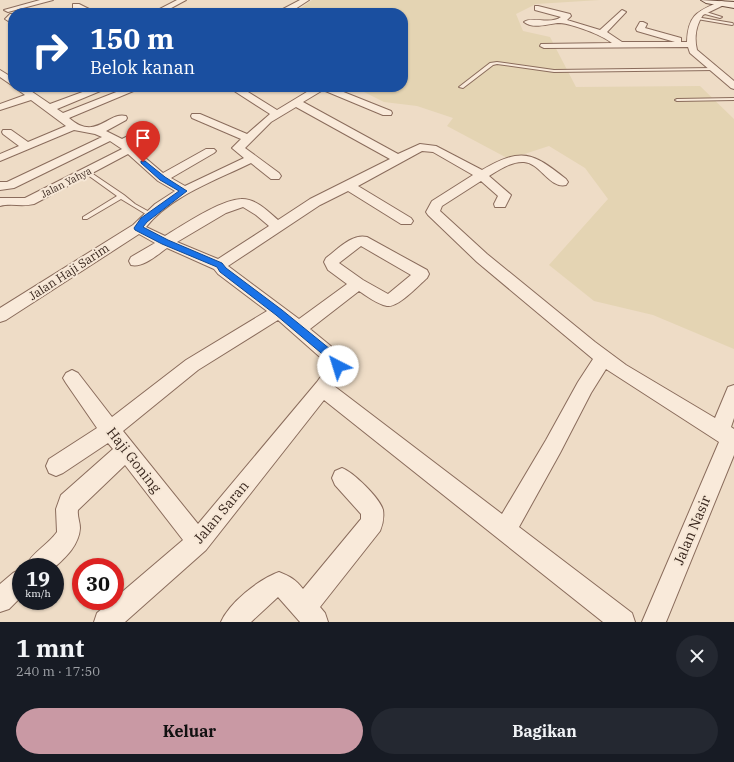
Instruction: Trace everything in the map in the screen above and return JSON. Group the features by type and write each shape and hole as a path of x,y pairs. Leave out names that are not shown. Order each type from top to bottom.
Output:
{"street":[{"path":"18,8 49,0"},
{"path":"166,8 182,0"},
{"path":"291,8 305,0"},
{"path":"706,0 734,5"},
{"path":"724,3 698,17 692,32 691,43 693,51 734,86"},
{"path":"76,6 82,8"},
{"path":"528,22 541,24 560,21 568,17 538,8"},
{"path":"602,32 622,12"},
{"path":"560,21 602,32 619,44"},
{"path":"643,24 640,29 691,43"},
{"path":"544,46 691,43"},
{"path":"27,92 62,117 73,127"},
{"path":"49,108 92,92"},
{"path":"62,117 125,92"},
{"path":"242,92 276,114"},
{"path":"275,176 238,148 276,114 315,92"},
{"path":"335,92 387,113"},
{"path":"0,107 33,96"},
{"path":"296,103 398,159"},
{"path":"196,116 248,138"},
{"path":"98,131 122,118"},
{"path":"0,158 73,127 98,131 126,146 162,178 184,191"},
{"name":"Jalan Yahya","path":"0,202 9,200 17,204 30,201 87,172 150,129"},
{"path":"7,132 27,146"},
{"path":"0,186 10,185 111,137"},
{"path":"220,265 314,202 349,186 420,147 432,147 482,174 506,195 500,204"},
{"path":"162,178 210,151"},
{"path":"562,182 530,159 523,158 512,160 482,174 437,204 434,213 482,258 604,358 620,370 728,436"},
{"name":"Jalan Haji Sarim","path":"0,316 138,228 151,215 184,191 252,159"},
{"path":"349,186 406,221"},
{"path":"136,262 165,242 234,204 240,203 260,211 277,226"},
{"path":"138,228 165,242 220,265 223,270 279,312 298,329 358,284"},
{"path":"360,240 366,241 422,274 391,300 387,300 358,284 333,266 331,262 360,240"},
{"path":"56,466 110,430 192,365 279,312"},
{"name":"Jalan Saran","path":"106,622 198,542 323,388 337,368 338,363 298,329"},
{"path":"505,529 569,418 590,374 604,358"},
{"name":"Haji Goning","path":"72,378 126,451 198,542"},
{"path":"323,388 623,622"},
{"name":"Jalan Nasir","path":"654,622 728,436 734,393"},
{"path":"47,558 65,540 69,526 66,511 69,503 126,451"},
{"path":"233,622 275,584 286,587 310,614 372,523 372,510 342,478"},
{"path":"0,600 12,589"}],"lane":[{"path":"698,17 720,17"},
{"path":"698,17 714,22 732,24"},
{"path":"461,87 492,64 497,63 554,71 714,69"},
{"path":"677,100 734,99"},
{"path":"87,172 151,215"},
{"path":"85,218 122,196"}],"shaded area":[{"path":"312,0 600,0 536,4 516,14 523,31 550,37 576,87 700,86 734,119 734,349 653,315 594,301 549,265 608,199 585,168 549,146 509,159 447,126 453,118 417,106 384,102 364,92 408,92 408,8 301,8"}],"route":[{"path":"143,162 162,178 184,191 144,220 138,228 165,242 220,265 223,270 279,312 337,361 338,366"}]}
